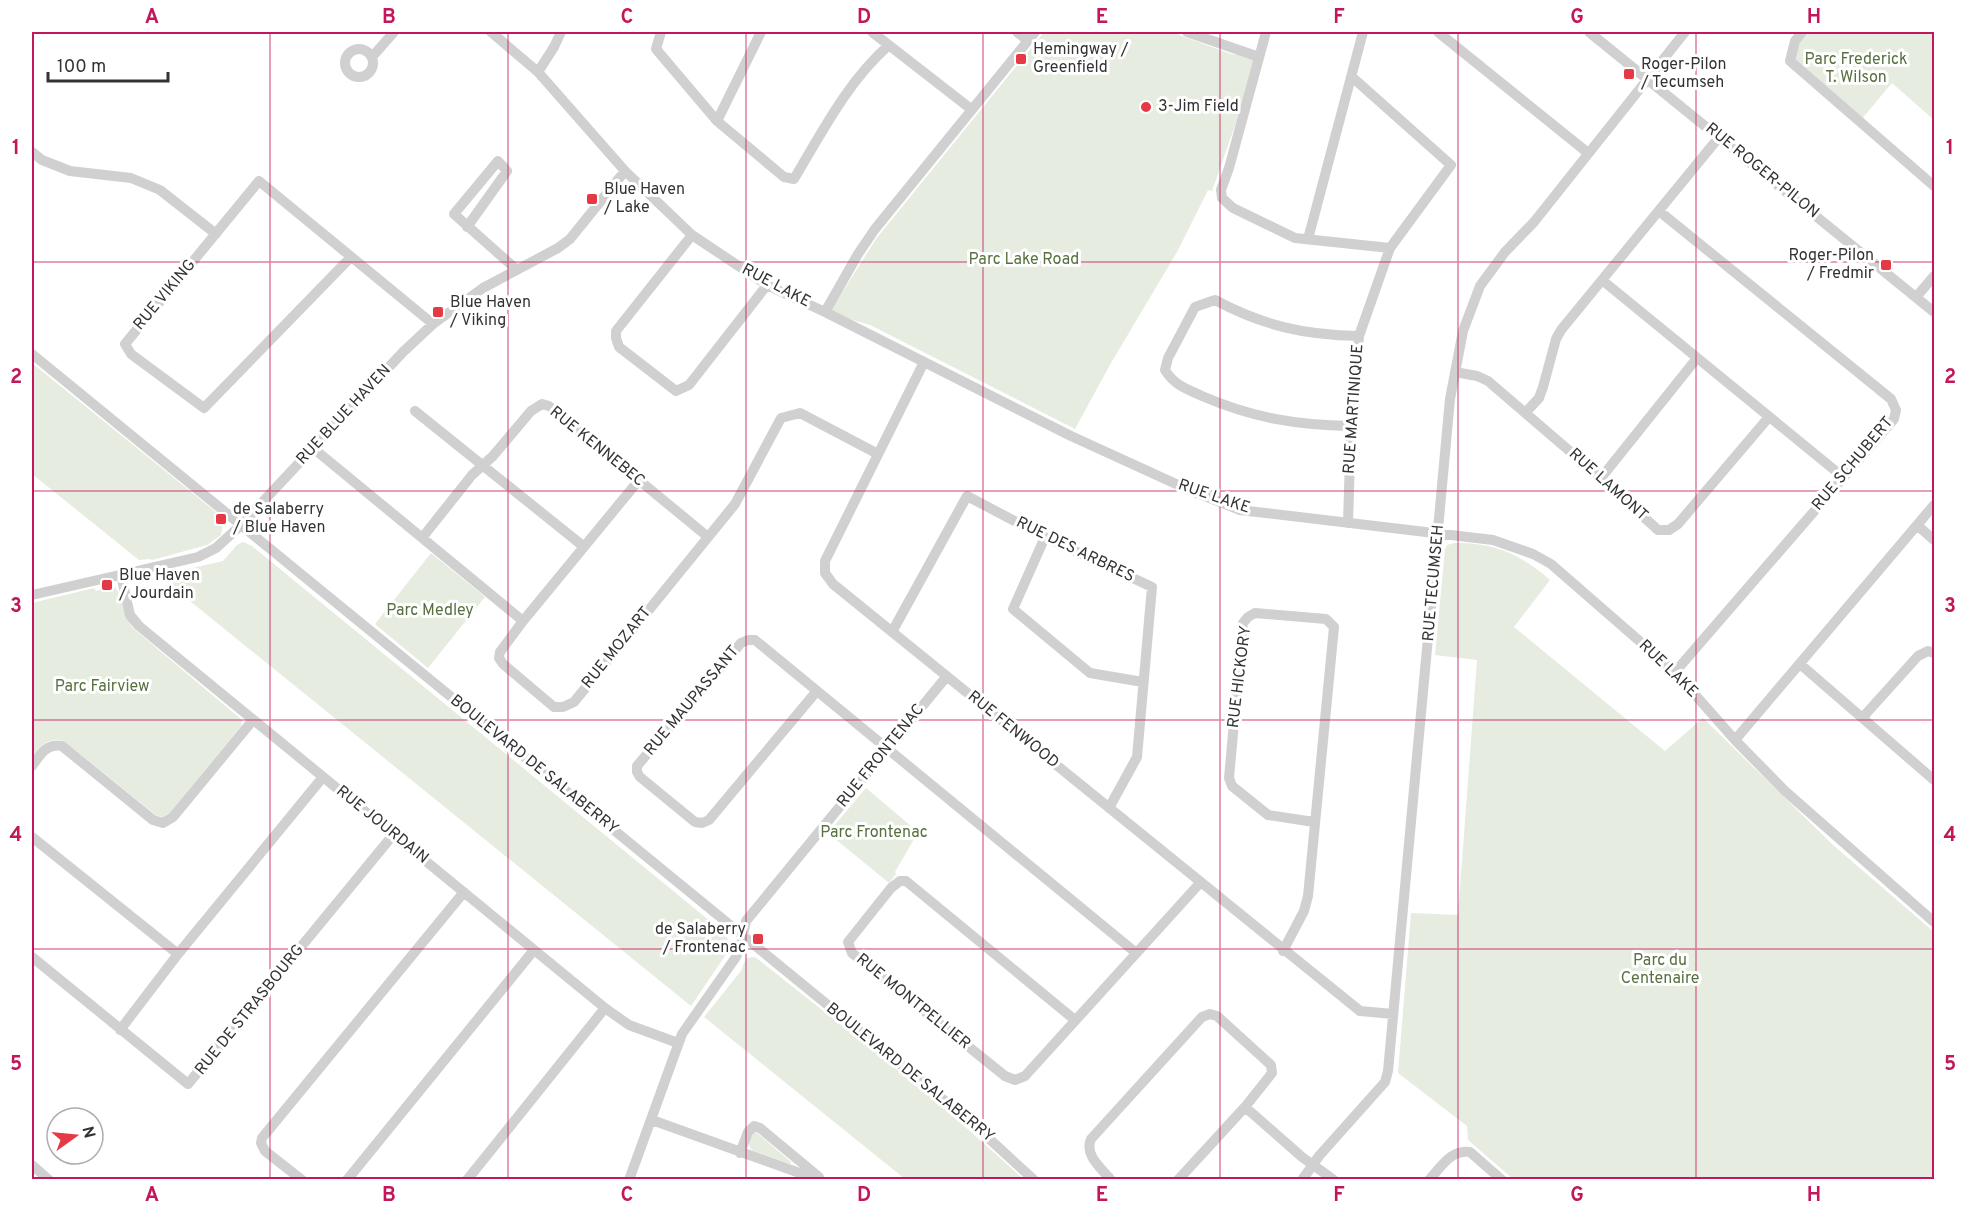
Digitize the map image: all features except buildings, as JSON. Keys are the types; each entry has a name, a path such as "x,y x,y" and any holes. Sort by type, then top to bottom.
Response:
{"street":[{"path":"372,57 394,32"},
{"name":"RUE LAKE","path":"491,32 538,72 625,171 692,235 767,285 1071,436 1187,489 1240,510 1493,540 1551,564 1675,672 1735,740 1785,791 1935,922"},
{"path":"538,72 561,32"},
{"path":"661,32 656,49 717,121 784,177 794,179 843,98 874,58 889,45"},
{"path":"717,121 761,32"},
{"path":"872,32 971,109"},
{"path":"825,312 868,239 1031,36 1017,32"},
{"path":"1187,32 1259,57"},
{"path":"1266,32 1221,195 1225,202 1233,208 1295,238 1390,249"},
{"path":"1308,239 1363,32"},
{"path":"1438,32 1588,153"},
{"name":"RUE ROGER-PILON","path":"1589,32 1935,312"},
{"name":"RUE TECUMSEH","path":"1302,1179 1385,1082 1389,1071 1450,399 1463,331 1480,286 1505,252 1534,222 1685,32"},
{"path":"1802,32 1795,41 1790,61 1935,186"},
{"name":"RUE MARTINIQUE","path":"1348,523 1351,426 1359,336 1390,249 1451,165 1352,77"},
{"path":"1526,412 1539,398 1556,339 1561,330 1720,136"},
{"path":"32,152 42,160 70,171 131,178 160,190 216,234"},
{"path":"466,227 507,171 498,161 454,214 466,227 518,270"},
{"name":"RUE BLUE HAVEN","path":"32,596 205,554 220,546 403,352 433,324 475,294 558,248 570,238 625,171"},
{"name":"RUE VIKING","path":"350,258 204,408 131,354 125,344 258,181 433,324"},
{"name":"RUE SCHUBERT","path":"1659,211 1891,399 1896,410 1894,419 1675,672"},
{"path":"692,235 616,331 619,347 676,391 689,385 767,285"},
{"path":"1917,296 1935,276"},
{"path":"1602,280 1843,477"},
{"path":"1351,426 1303,424 1258,417 1178,385 1170,380 1165,370 1168,358 1195,307 1215,300 1240,314 1276,327 1359,336"},
{"name":"BOULEVARD DE SALABERRY","path":"32,354 990,1138 1034,1179"},
{"path":"1601,478 1696,357"},
{"name":"RUE FENWOOD","path":"924,362 825,561 825,573 833,584 1283,951 1360,1011 1393,1014"},
{"name":"RUE LAMONT","path":"1455,372 1477,376 1488,381 1658,530 1669,530 1678,524 1769,417"},
{"name":"RUE KENNEBEC","path":"422,538 472,475 493,456 531,411 542,404 549,406 708,537"},
{"path":"415,411 583,546"},
{"name":"RUE MOZART","path":"639,480 583,546 500,652 499,658 503,664 554,707 563,707 574,702 735,504 781,418 800,413 878,454"},
{"path":"313,448 523,621"},
{"name":"RUE DES ARBRES","path":"892,632 967,496 1045,537 1152,587 1137,757 1109,808"},
{"path":"1735,740 1935,505"},
{"path":"1917,525 1935,540"},
{"path":"1045,537 1013,609 1090,673 1143,682"},
{"name":"RUE JOURDAIN","path":"121,575 133,620 604,1008 629,1025 678,1043"},
{"name":"RUE HICKORY","path":"1283,951 1304,911 1308,896 1334,627 1326,619 1256,613 1243,623 1229,778 1232,786 1268,815 1314,822"},
{"name":"RUE MAUPASSANT","path":"816,692 709,820 702,823 694,822 637,772 637,766 741,643 754,640 1135,952"},
{"path":"1863,717 1918,656 1928,651 1935,653"},
{"path":"1800,663 1935,780"},
{"name":"RUE FRONTENAC","path":"629,1179 678,1043 689,1021 736,957 746,921 946,676"},
{"path":"32,766 47,747 62,746 157,823 165,823 173,817 253,720"},
{"path":"120,1030 178,954 323,777"},
{"name":"RUE DE STRASBOURG","path":"32,957 188,1084 393,835"},
{"path":"32,837 178,954"},
{"name":"RUE MONTPELLIER","path":"1075,1020 906,881 900,881 891,888 848,942 852,953 1005,1076 1015,1080 1025,1076 1200,882"},
{"path":"302,1179 266,1151 261,1143 262,1138 464,892"},
{"path":"347,1179 534,950"},
{"path":"467,1179 604,1008"},
{"path":"1112,1179 1090,1154 1087,1146 1090,1139 1202,1017 1210,1014 1217,1016 1271,1065 1272,1073 1245,1107 1178,1179"},
{"path":"1245,1107 1313,1165 1334,1179"},
{"path":"652,1120 740,1153 820,1179"},
{"path":"740,1153 748,1132 754,1126 760,1128 820,1179"},
{"path":"1429,1179 1449,1157 1464,1151 1470,1152 1502,1179"},
{"path":"32,1165 49,1179"}],"green space":[{"name":"Parc Lake Road","path":"1044,32 1171,32 1231,54 1259,57 1212,191 1208,190 1177,252 1075,429 870,325 825,312 838,299 876,239"},
{"name":"Parc Frederick T. Wilson","path":"1802,32 1934,32 1934,120 1892,83 1860,121 1790,61"},
{"path":"32,363 222,517 221,535 207,545 152,560 139,560 32,474"},
{"path":"243,542 252,546 727,935 729,950 691,1006 159,576 223,561 237,545"},
{"name":"Parc du Centenaire","path":"1454,543 1494,547 1506,551 1539,571 1550,580 1514,627 1665,751 1703,718 1833,845 1934,932 1934,1179 1513,1179 1468,1140 1467,1126 1398,1073 1411,913 1458,915 1477,660 1435,655 1445,549 1447,545"},
{"name":"Parc Medley","path":"431,553 485,597 428,668 375,624"},
{"name":"Parc Fairview","path":"111,585 121,597 127,617 134,629 242,720 241,726 170,813 163,817 157,816 64,741 49,741 32,757 32,603 94,588 96,591 100,590 100,587"},
{"name":"Parc Frontenac","path":"866,788 918,832 889,883 828,833"},
{"path":"755,957 925,1093 1023,1179 905,1179 704,1017 741,971 746,958"},
{"path":"756,1132 791,1162 790,1164 753,1151 749,1143 752,1133"}],"place":[{"name":"Hemingway / Greenfield","path":"1021,59"},
{"name":"Roger-Pilon / Tecumseh","path":"1629,74"},
{"name":"3-Jim Field","path":"1146,107"},
{"name":"Blue Haven / Lake","path":"592,199"},
{"name":"Roger-Pilon / Fredmir","path":"1886,265"},
{"name":"Blue Haven / Viking","path":"438,312"},
{"name":"de Salaberry / Blue Haven","path":"221,519"},
{"name":"Blue Haven / Jourdain","path":"107,585"},
{"name":"de Salaberry / Frontenac","path":"758,939"}]}
